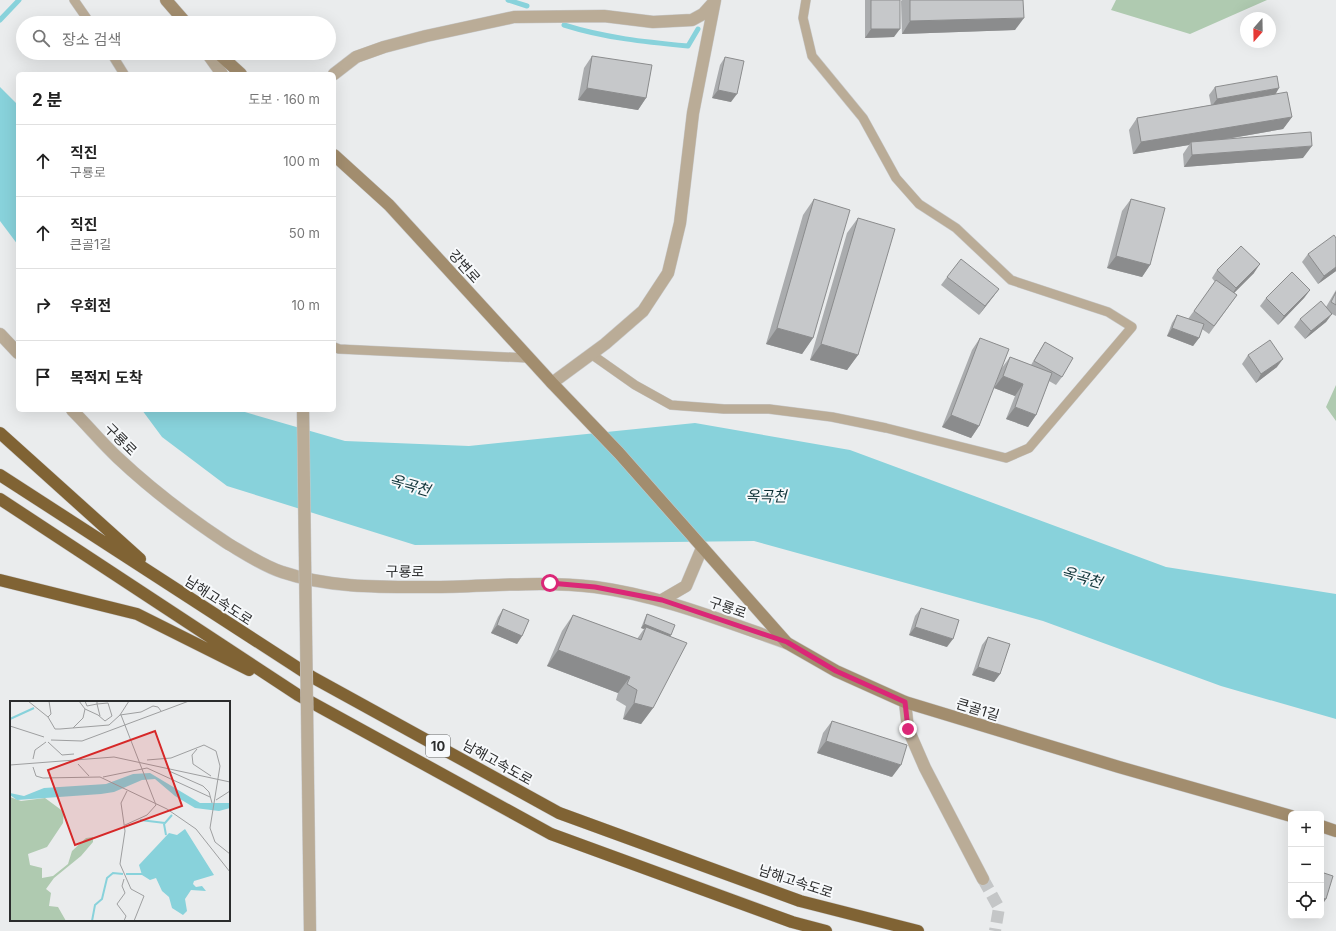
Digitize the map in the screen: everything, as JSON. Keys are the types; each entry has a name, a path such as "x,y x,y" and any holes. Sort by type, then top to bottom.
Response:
{"highway":[{"path":"0,433 168,584"},
{"name":"남해고속도로","path":"0,475 312,677 559,813 800,901 918,931"},
{"name":"10","path":"0,499 298,695 551,834 792,922 826,931"},
{"path":"0,580 137,614 298,695"}],"main road":[{"path":"166,0 180,16"},
{"path":"226,60 239,72"},
{"name":"강변로","path":"336,157 389,205 528,358 571,401 619,453 702,548"},
{"name":"큰골1길","path":"702,548 787,642 836,671 905,702 1118,767 1288,815"},
{"path":"1324,827 1336,831"}],"street":[{"path":"552,383 591,354 643,311 668,273 680,223 693,113 714,1"},
{"path":"336,72 356,57 384,47 426,36 514,17 604,16 652,22 692,20 703,14 714,1"},
{"path":"212,60 221,72"},
{"path":"0,334 16,351"},
{"name":"구룡로","path":"74,412 118,459 162,495 214,534 242,552 281,572 317,581 346,585 431,587 550,583 595,587 662,600 787,642"},
{"path":"303,412 310,931"},
{"path":"662,600 686,586 702,548"},
{"path":"905,702 908,729 925,768 983,879"}],"lane":[{"path":"74,0 85,16"},
{"path":"591,354 636,385 671,405 724,409 769,409 832,417 886,428 1006,458 1029,448 1132,327 1108,312 1011,280 956,228 919,204 896,178 863,118 812,56 803,18 806,0"},
{"path":"115,60 123,72"},
{"path":"336,348 528,358"}],"green space":[{"path":"1116,0 1267,0 1190,34 1111,10"},
{"path":"1336,385 1336,421 1326,407"}],"water":[{"path":"0,87 16,103 16,242 0,221"},
{"name":"옥곡천","path":"143,412 245,412 345,441 469,446 695,423 850,450 1166,567 1336,594 1336,719 1221,686 1043,621 754,541 415,545 227,486 162,437"}],"building":[{"path":"871,0 900,0 900,29 871,29"},
{"path":"910,0 1023,0 1024,18 910,21"},
{"path":"592,56 652,65 646,98 587,88"},
{"path":"725,57 744,61 737,94 718,90"},
{"path":"1277,76 1279,88 1217,99 1215,87"},
{"path":"1287,92 1292,117 1141,142 1137,118"},
{"path":"1311,132 1312,146 1192,155 1191,142"},
{"path":"814,199 850,210 813,338 777,328"},
{"path":"1131,199 1165,208 1150,265 1116,256"},
{"path":"858,218 895,229 858,355 821,344"},
{"path":"1334,235 1336,238 1336,267 1324,276 1308,254"},
{"path":"1241,246 1260,264 1236,288 1217,270"},
{"path":"961,259 999,289 985,306 947,277"},
{"path":"1292,272 1310,290 1284,316 1266,298"},
{"path":"1216,280 1237,295 1214,326 1194,311"},
{"path":"1336,292 1336,305 1331,302"},
{"path":"1321,301 1332,314 1311,331 1300,319"},
{"path":"1177,315 1204,324 1199,338 1172,328"},
{"path":"980,338 1009,349 979,426 951,415"},
{"path":"1270,340 1283,359 1261,374 1248,355"},
{"path":"1045,342 1073,358 1062,377 1034,361"},
{"path":"1010,357 1052,373 1036,415 1015,407 1023,384 1003,376"},
{"path":"921,608 959,620 953,639 915,627"},
{"path":"503,609 529,620 522,636 497,625"},
{"path":"647,614 675,625 671,635 644,624"},
{"path":"573,615 641,640 646,627 687,643 653,708 634,703 637,690 627,684 630,677 558,650"},
{"path":"988,637 1010,644 1000,674 978,667"},
{"path":"832,721 907,745 901,765 826,741"},
{"path":"1324,873 1333,876 1326,899 1324,899"}],"waterway":[{"path":"0,20 19,0"},
{"path":"508,0 527,6"},
{"path":"564,25 610,36 688,46 698,29"}],"tunnel":[{"path":"983,879 999,908 995,931"}],"route":[{"path":"550,583 595,587 642,595 662,600 787,642 836,671 905,702 908,729"}]}
